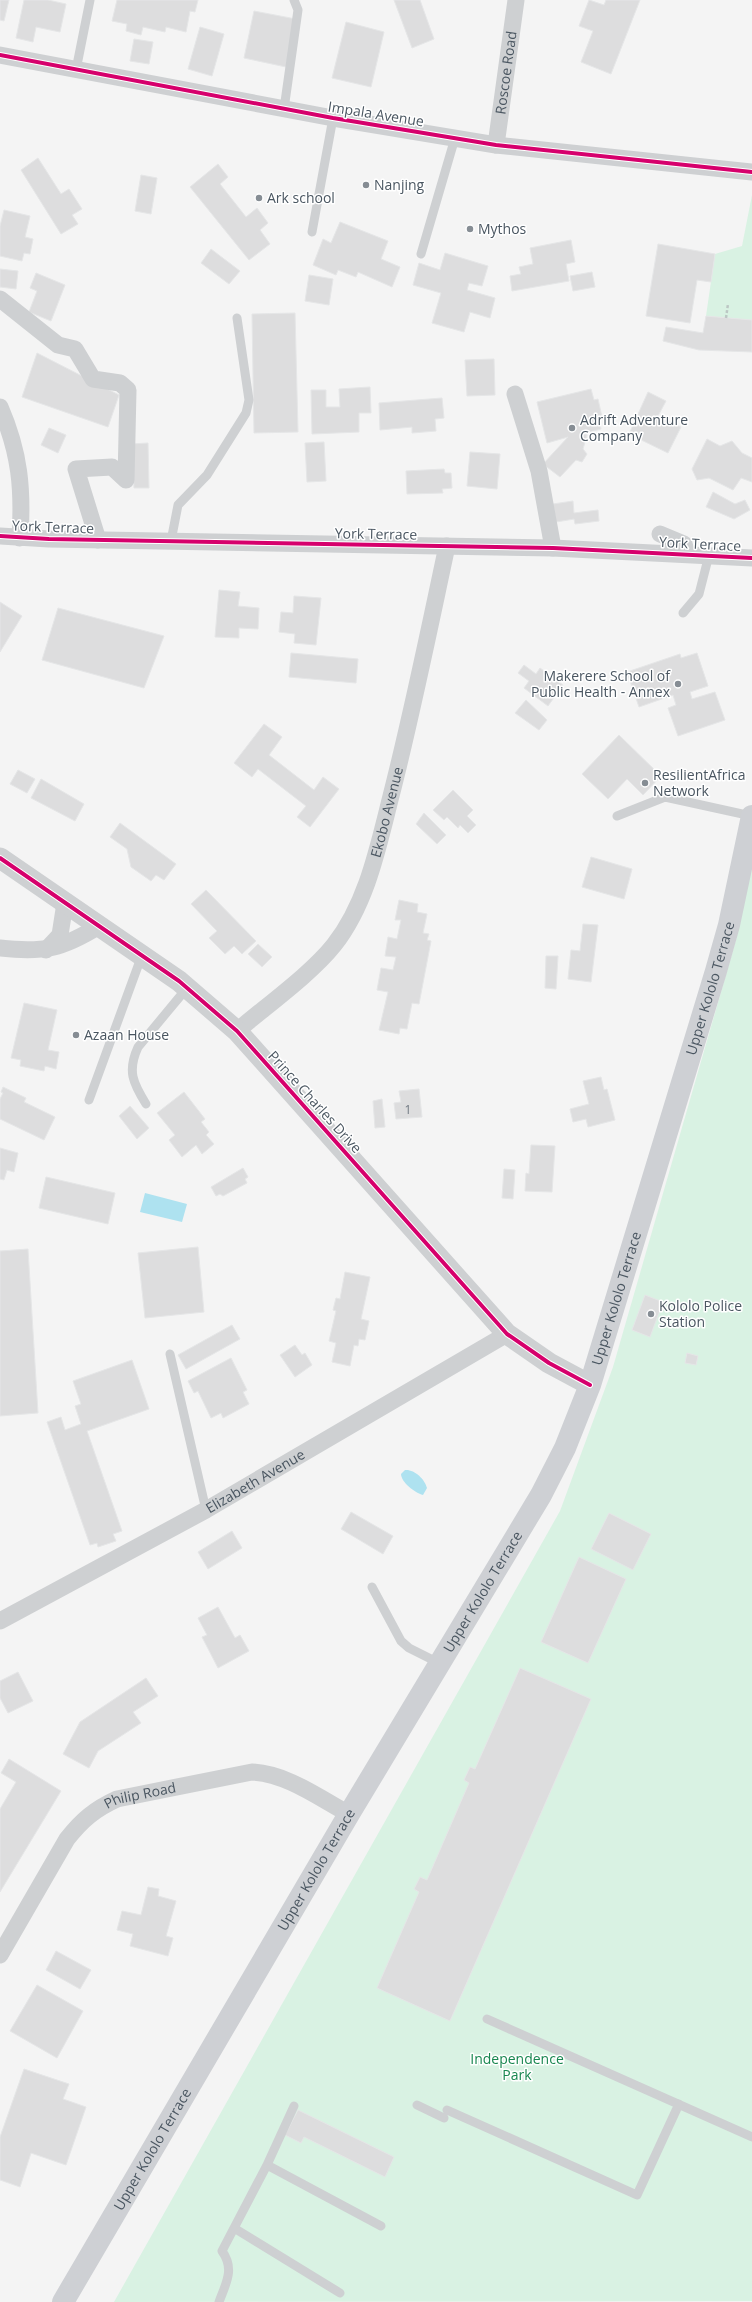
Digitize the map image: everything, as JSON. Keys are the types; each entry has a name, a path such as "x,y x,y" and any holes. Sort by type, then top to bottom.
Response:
{"main road":[{"name":"Upper Kololo Terrace","path":"63,2302 350,1814 541,1495 565,1448 590,1385 716,971 729,925 752,816"}],"street":[{"name":"Roscoe Road","path":"496,145 516,0"},
{"name":"Impala Avenue","path":"0,55 284,109 496,145 752,172"},
{"path":"0,299 58,344 75,349 94,378 120,382 128,390 126,480 112,467 76,469 98,540"},
{"path":"515,394 539,471 553,548"},
{"path":"0,407 19,468 22,496 20,538"},
{"path":"660,534 684,544 687,554"},
{"name":"York Terrace","path":"0,536 98,540 553,548 752,558"},
{"name":"Ekobo Avenue","path":"237,1031 307,971 334,945 351,918 364,888 378,845 400,760 447,546"},
{"name":"Prince Charles Drive","path":"0,858 188,988 237,1031 507,1334 549,1363 590,1385"},
{"path":"46,950 60,935 65,903"},
{"path":"0,948 46,950 70,942 99,926"},
{"name":"Elizabeth Avenue","path":"0,1621 206,1510 507,1334"},
{"name":"Philip Road","path":"0,1955 67,1839 80,1821 97,1808 117,1799 252,1772 266,1773 288,1781 350,1814"}],"lane":[{"path":"76,70 90,0"},
{"path":"284,109 298,10 294,0"},
{"path":"312,232 334,118"},
{"path":"421,254 456,138"},
{"path":"171,541 178,505 207,475 246,412 249,400 238,318"},
{"path":"684,613 699,594 709,555"},
{"path":"616,816 665,797 752,816"},
{"path":"89,1100 142,956"},
{"path":"146,1104 133,1084 133,1057 138,1047 188,988"},
{"path":"170,1354 206,1510"},
{"path":"372,1587 401,1641 409,1648 440,1663"},
{"path":"488,2019 752,2137"},
{"path":"417,2105 446,2114 636,2195 679,2104"},
{"path":"219,2302 230,2274 228,2260 222,2251 267,2165 294,2106"},
{"path":"267,2165 381,2226"},
{"path":"234,2228 340,2293"}],"path":[{"path":"726,318 728,304"}],"green space":[{"path":"752,195 752,320 706,316 715,254 742,246"},
{"name":"Independence Park","path":"752,863 752,2301 114,2302 560,1511 613,1367 736,940"}],"water":[{"path":"145,1193 187,1204 182,1222 140,1212"},
{"path":"405,1470 412,1471 419,1475 424,1481 427,1488 423,1495 413,1490 403,1480 401,1474"}],"building":[{"path":"0,0 9,0 4,21 0,20"},
{"path":"24,0 48,0 66,4 60,32 36,27 33,42 16,38"},
{"path":"117,0 198,0 195,12 190,11 186,32 166,27 165,32 143,27 141,35 126,31 127,24 112,21"},
{"path":"394,0 420,0 434,39 412,48"},
{"path":"589,0 604,5 606,0 640,0 611,74 581,62 593,31 579,26"},
{"path":"254,11 296,19 286,67 244,58"},
{"path":"346,22 384,32 371,87 332,78"},
{"path":"200,27 224,34 212,76 188,69"},
{"path":"134,39 153,42 149,64 130,61"},
{"path":"38,158 61,194 69,189 82,209 72,215 78,224 61,234 21,170"},
{"path":"218,164 228,177 220,184 246,217 257,208 268,223 260,230 270,244 249,260 190,187"},
{"path":"141,175 157,178 151,214 135,211"},
{"path":"4,210 30,216 25,237 33,239 30,254 24,253 22,261 0,256 0,226"},
{"path":"340,222 388,241 381,259 400,267 392,287 358,272 356,277 338,270 336,275 313,265 323,239 331,243"},
{"path":"571,240 575,262 566,264 569,281 512,291 510,276 521,274 519,267 533,264 530,248"},
{"path":"658,244 715,254 711,282 697,280 690,323 646,316"},
{"path":"211,249 240,271 229,284 201,263"},
{"path":"445,253 488,266 482,286 469,283 467,290 495,298 490,318 470,312 464,332 432,323 441,293 413,285 419,263 440,270"},
{"path":"0,269 18,271 16,289 0,287"},
{"path":"592,272 595,287 573,291 570,276"},
{"path":"36,273 65,285 51,321 29,312 37,291 30,288"},
{"path":"309,275 333,279 329,305 305,301"},
{"path":"295,313 298,432 254,433 252,314"},
{"path":"706,316 752,320 752,352 699,350 663,341 666,327 703,333"},
{"path":"37,353 119,395 108,427 22,397"},
{"path":"494,359 495,395 467,396 465,360"},
{"path":"370,387 371,413 359,413 359,432 312,434 311,390 326,390 326,407 340,407 339,389"},
{"path":"591,389 594,400 598,399 602,417 599,418 601,429 582,434 587,435 583,449 587,454 582,462 576,460 560,477 543,464 568,437 547,443 537,402"},
{"path":"648,392 666,401 658,416 681,427 668,453 629,434"},
{"path":"442,398 444,418 435,419 436,431 412,433 412,427 380,430 379,403"},
{"path":"49,428 66,435 58,453 41,445"},
{"path":"707,439 720,446 732,441 742,453 752,458 752,482 741,478 733,490 709,478 697,480 692,469"},
{"path":"324,442 326,481 307,482 305,443"},
{"path":"148,443 149,488 134,488 132,444"},
{"path":"470,452 500,454 497,489 467,486"},
{"path":"444,469 445,473 451,473 452,488 442,489 443,493 407,494 406,471"},
{"path":"713,492 735,504 745,500 750,510 734,519 706,507"},
{"path":"573,501 574,513 598,510 599,521 575,524 574,519 556,522 553,504"},
{"path":"219,590 240,592 238,606 259,608 258,629 239,628 239,638 215,637"},
{"path":"294,596 321,598 316,645 294,643 295,634 279,632 281,612 293,613"},
{"path":"0,602 22,616 0,652"},
{"path":"58,608 164,636 144,688 42,660"},
{"path":"291,653 358,659 356,683 289,677"},
{"path":"697,653 708,686 690,692 692,699 715,692 725,720 678,736 668,708 676,705 673,695 639,707 627,672 680,654 681,658"},
{"path":"524,665 536,674 540,668 563,685 548,706 524,688 529,681 518,673"},
{"path":"526,700 547,720 539,730 515,713"},
{"path":"264,724 282,737 269,755 314,790 323,777 339,789 310,827 297,817 306,806 258,769 252,777 234,763"},
{"path":"619,735 661,776 643,795 627,779 608,799 582,774"},
{"path":"18,770 35,779 27,793 10,784"},
{"path":"41,779 84,804 75,821 31,798"},
{"path":"453,790 473,810 467,816 476,825 468,833 460,825 458,828 447,817 444,820 433,810"},
{"path":"424,813 446,835 437,844 416,824"},
{"path":"120,823 176,864 164,880 156,875 151,881 131,867 127,849 110,837"},
{"path":"591,857 632,869 624,899 582,887"},
{"path":"206,890 256,941 242,954 234,946 225,954 209,938 217,931 191,904"},
{"path":"399,900 418,904 417,912 427,914 423,933 429,934 427,940 431,941 419,1004 412,1003 407,1029 400,1028 399,1034 379,1030 388,992 377,990 381,968 393,970 396,957 385,956 388,937 397,939 401,920 395,920"},
{"path":"583,924 598,925 591,982 568,979 571,950 580,951"},
{"path":"258,944 272,957 262,967 248,954"},
{"path":"546,956 558,956 556,989 545,988"},
{"path":"24,1003 57,1010 48,1050 59,1052 56,1069 45,1066 44,1071 20,1066 21,1060 11,1058"},
{"path":"601,1077 604,1090 607,1089 615,1120 588,1127 586,1119 573,1122 570,1109 589,1104 583,1081"},
{"path":"3,1087 26,1098 24,1102 55,1117 44,1140 0,1119 0,1099 3,1093 1,1092"},
{"path":"419,1089 422,1117 396,1119 394,1103 401,1102 399,1091"},
{"path":"184,1092 205,1119 201,1122 209,1132 206,1135 214,1144 202,1154 196,1145 182,1157 169,1140 175,1135 157,1113"},
{"path":"382,1099 385,1127 375,1128 373,1101"},
{"path":"130,1106 149,1128 137,1139 119,1116"},
{"path":"531,1145 555,1146 552,1192 525,1191 526,1173 529,1174"},
{"path":"0,1148 18,1153 14,1172 7,1170 4,1180 0,1179"},
{"path":"243,1168 248,1177 245,1179 247,1183 223,1196 220,1194 216,1196 211,1187"},
{"path":"504,1169 515,1170 513,1199 502,1198"},
{"path":"46,1177 115,1193 108,1224 39,1208"},
{"path":"198,1247 204,1312 145,1318 138,1253"},
{"path":"28,1249 38,1413 0,1416 0,1251"},
{"path":"345,1272 370,1277 361,1319 369,1321 365,1340 359,1339 358,1346 354,1345 350,1366 332,1362 336,1343 329,1341 336,1311 333,1310 336,1298 340,1299"},
{"path":"645,1295 663,1302 650,1337 632,1330"},
{"path":"232,1325 240,1339 186,1369 178,1355"},
{"path":"295,1345 302,1355 305,1353 312,1365 295,1377 280,1355"},
{"path":"687,1353 698,1356 696,1365 685,1363"},
{"path":"231,1358 247,1390 243,1392 249,1404 223,1418 221,1413 211,1418 198,1391 194,1393 188,1381"},
{"path":"132,1360 149,1409 87,1431 122,1531 113,1534 116,1541 98,1547 97,1543 90,1545 47,1422 61,1417 65,1430 81,1424 75,1406 81,1404 73,1381"},
{"path":"351,1512 393,1536 383,1554 341,1529"},
{"path":"609,1513 651,1534 633,1570 591,1549"},
{"path":"232,1531 242,1548 208,1569 198,1552"},
{"path":"579,1557 626,1579 588,1663 541,1642"},
{"path":"218,1607 235,1638 240,1635 249,1651 218,1668 202,1637 207,1635 198,1618"},
{"path":"520,1668 591,1699 450,2021 377,1988 419,1892 414,1889 420,1877 427,1880 469,1783 464,1780 470,1767 475,1769"},
{"path":"18,1672 33,1701 8,1713 0,1698 0,1681"},
{"path":"146,1678 158,1696 133,1712 141,1723 98,1751 89,1768 63,1754 80,1722"},
{"path":"9,1759 61,1791 0,1892 0,1809 16,1782 1,1773"},
{"path":"148,1887 159,1889 158,1896 176,1901 166,1936 173,1938 168,1956 130,1946 133,1934 117,1930 122,1911 141,1915"},
{"path":"56,1951 91,1970 80,1989 46,1970"},
{"path":"37,1985 83,2011 57,2058 10,2031"},
{"path":"24,2069 69,2084 63,2099 86,2107 66,2165 31,2153 20,2187 0,2180 0,2137"},
{"path":"298,2110 394,2157 385,2177 304,2137 301,2143 285,2135"}],"cycle path":[{"path":"0,55 333,118 496,145 752,172"},
{"path":"0,536 49,539 553,548 752,558"},
{"path":"0,858 179,981 237,1031 507,1334 549,1363 590,1385"}],"place":[{"name":"Nanjing","path":"366,185"},
{"name":"Ark school","path":"259,198"},
{"name":"Mythos","path":"470,229"},
{"name":"Adrift Adventure Company","path":"572,428"},
{"name":"Makerere School of Public Health - Annex","path":"678,684"},
{"name":"ResilientAfrica Network","path":"645,783"},
{"name":"Azaan House","path":"76,1035"},
{"name":"Kololo Police Station","path":"651,1314"}]}
